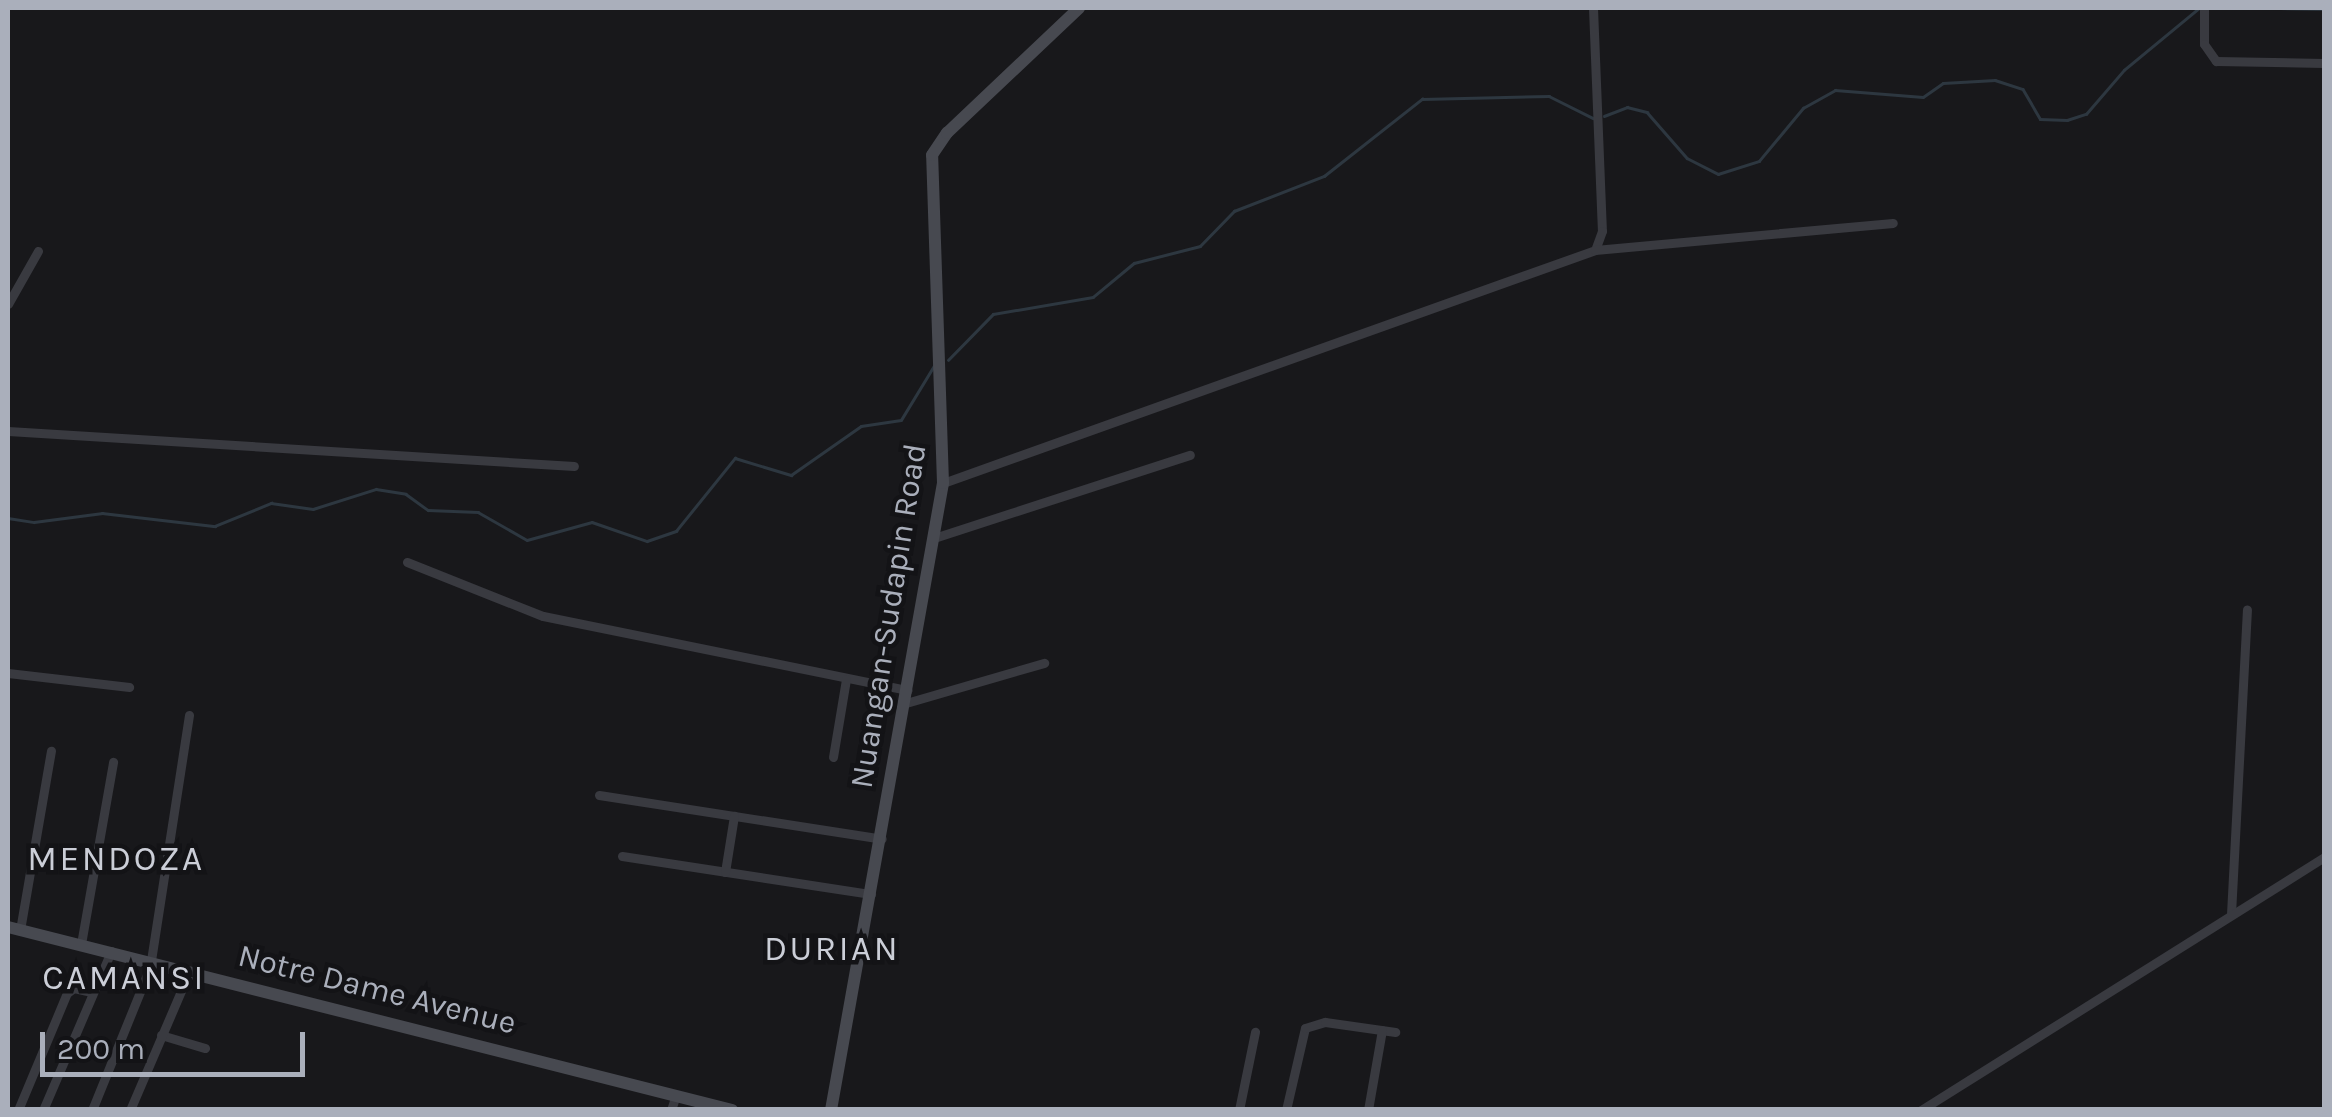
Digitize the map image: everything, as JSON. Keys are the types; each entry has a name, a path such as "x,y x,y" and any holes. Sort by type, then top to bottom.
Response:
{"street":[{"name":"Nuangan-Sudapin Road","path":"831,1110 943,483 932,155 947,133 1079,8"},
{"path":"1593,8 1602,232 1596,250"},
{"path":"2204,8 2204,44 2216,61 2324,63"},
{"path":"943,483 1596,250 1892,223"},
{"path":"8,304 38,251"},
{"path":"8,431 574,466"},
{"path":"934,538 1190,456"},
{"path":"407,562 543,616 846,679 907,697 1044,663"},
{"path":"2231,914 2248,609"},
{"path":"8,673 128,686"},
{"path":"833,757 846,679"},
{"path":"92,1110 151,961 189,715"},
{"path":"14,928 51,751"},
{"path":"81,944 113,762"},
{"path":"599,794 882,839"},
{"path":"725,872 734,816"},
{"path":"622,856 872,894"},
{"path":"1921,1110 2324,857"},
{"name":"Notre Dame Avenue","path":"14,928 732,1110"},
{"path":"43,1110 111,951"},
{"path":"130,1110 190,970"},
{"path":"18,1110 68,994 78,988 91,992"},
{"path":"1286,1110 1306,1028 1324,1022 1395,1032"},
{"path":"1368,1110 1382,1030"},
{"path":"1238,1110 1255,1032"},
{"path":"161,1035 205,1048"},
{"path":"672,1110 676,1095"}],"waterway":[{"path":"1604,116 1627,107 1647,112 1687,158 1718,174 1759,161 1803,108 1835,90 1923,97 1943,83 1995,80 2023,89 2040,119 2067,120 2086,114 2124,70 2199,8"},
{"path":"2280,8 2324,9"},
{"path":"948,360 993,314 1093,297 1134,263 1200,246 1234,211 1324,176 1422,99 1549,96 1593,118"},
{"path":"8,518 34,522 102,513 215,526 271,503 313,509 376,489 406,494 428,510 478,512 527,540 592,522 647,541 676,531 735,458 791,475 861,426 901,420 935,364"}],"district":[{"name":"MENDOZA","path":"116,859"},
{"name":"DURIAN","path":"832,949"},
{"name":"CAMANSI","path":"124,978"}]}
